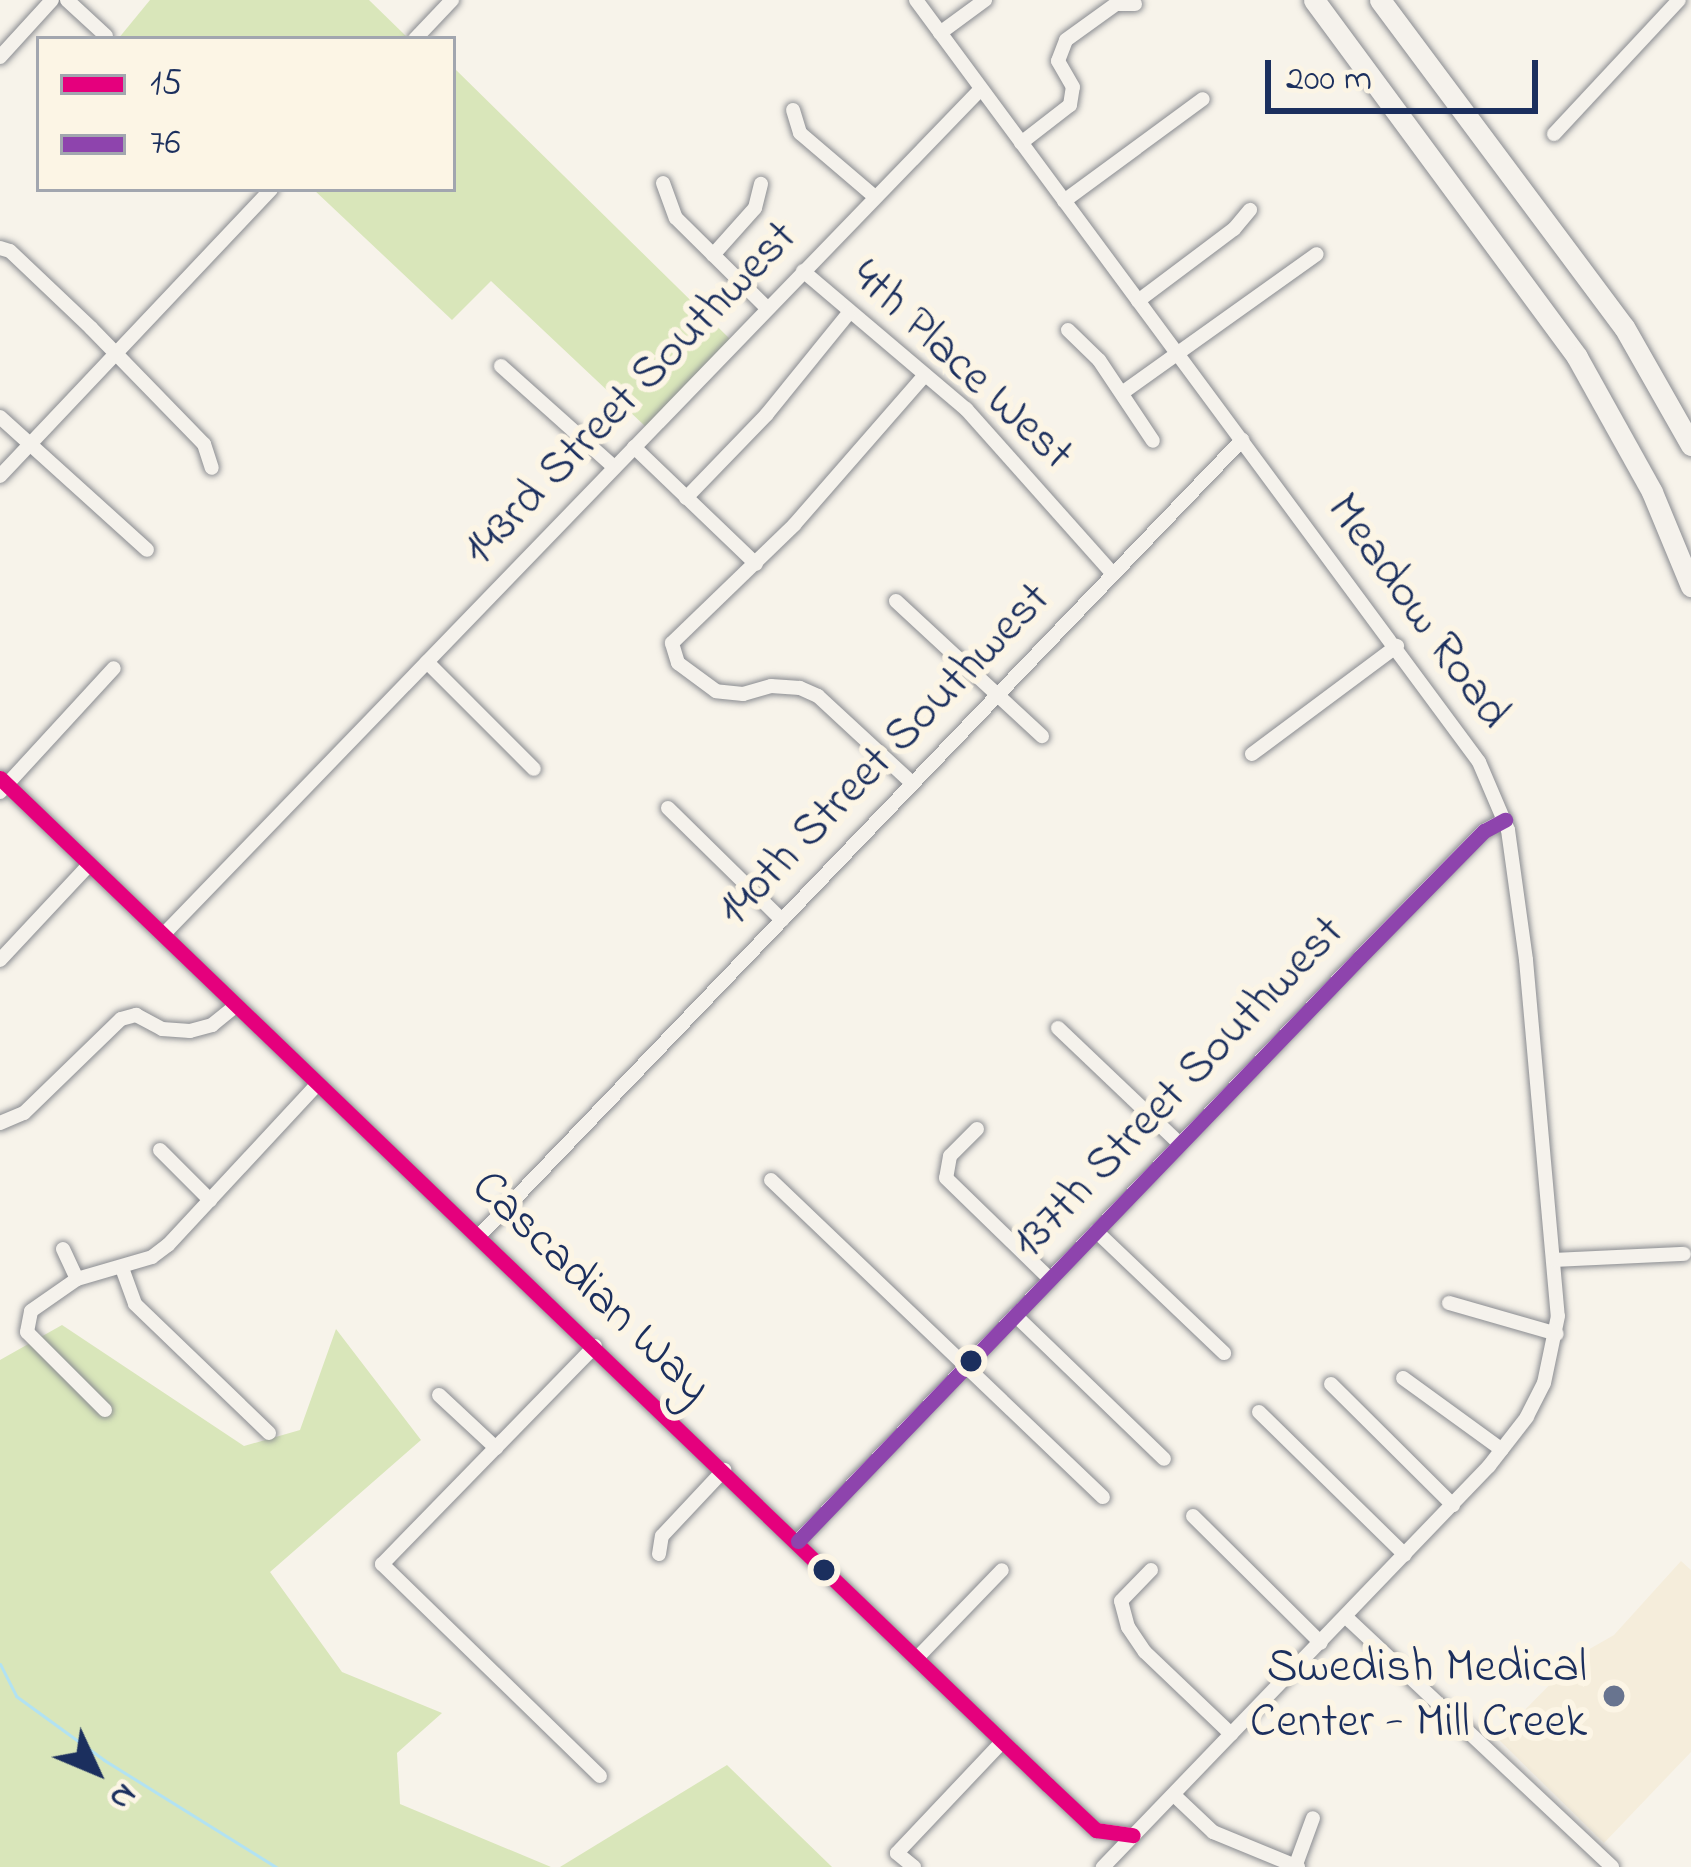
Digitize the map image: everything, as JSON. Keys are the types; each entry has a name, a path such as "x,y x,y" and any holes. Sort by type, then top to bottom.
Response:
{"highway":[{"path":"1314,0 1577,357 1652,492 1691,586"},
{"path":"1380,0 1624,327 1691,445"}],"street":[{"path":"0,57 52,0"},
{"path":"67,0 106,36"},
{"path":"418,36 447,6 429,0"},
{"name":"Meadow Road","path":"916,0 1479,762 1505,820 1521,915 1555,1259 1557,1334 1544,1383 1502,1450 1454,1504 1103,1867"},
{"path":"940,33 985,0"},
{"path":"1554,134 1679,0"},
{"path":"1021,143 1070,105 1073,87 1058,61 1066,40 1116,4 1135,4"},
{"name":"143rd Street Southwest","path":"164,934 981,88"},
{"path":"1064,201 1203,99"},
{"path":"793,110 800,133 875,197"},
{"path":"663,183 676,218 767,308"},
{"path":"713,255 755,208 761,184"},
{"path":"0,476 268,192"},
{"path":"1138,301 1234,229 1250,211"},
{"path":"0,248 10,251 91,328 113,357 204,444 212,468"},
{"path":"1122,393 1179,357 1317,254"},
{"name":"4th Place West","path":"803,271 999,444 1112,573"},
{"path":"686,498 766,414 848,314"},
{"path":"1068,330 1100,360 1153,441"},
{"path":"501,366 614,467"},
{"path":"912,783 818,696 800,688 771,686 743,694 716,691 696,682 678,663 672,643 756,564 925,375"},
{"path":"0,417 147,550"},
{"name":"140th Street Southwest","path":"478,1236 1242,440"},
{"path":"634,447 756,564"},
{"path":"896,602 1042,736"},
{"path":"1252,754 1396,646"},
{"path":"427,662 534,769"},
{"path":"2,785 114,668"},
{"name":"Cascadian Way","path":"2,785 164,934 316,1086 595,1346 1096,1830 1133,1835"},
{"path":"668,808 782,920"},
{"name":"137th Street Southwest","path":"798,1541 1484,831 1505,820"},
{"path":"0,960 89,865"},
{"path":"0,1123 24,1113 122,1019 136,1015 162,1028 190,1031 212,1025 234,1006"},
{"path":"1058,1028 1180,1144"},
{"path":"104,1410 27,1332 41,1299 77,1279 122,1268 168,1245 316,1086"},
{"path":"976,1129 950,1156 946,1178 1050,1279"},
{"path":"160,1150 210,1199"},
{"path":"771,1180 1103,1498"},
{"path":"1096,1231 1224,1353"},
{"path":"63,1249 77,1279"},
{"path":"1555,1259 1684,1255"},
{"path":"122,1268 135,1304 268,1432"},
{"path":"1449,1303 1557,1334"},
{"path":"1015,1315 1164,1459"},
{"path":"595,1346 382,1564 600,1777"},
{"path":"1403,1378 1502,1450"},
{"path":"1331,1384 1454,1504"},
{"path":"439,1395 496,1448"},
{"path":"1258,1412 1405,1555"},
{"path":"659,1554 662,1536 724,1470"},
{"path":"1193,1516 1321,1642"},
{"path":"916,1658 1002,1570"},
{"path":"1151,1570 1121,1601 1128,1627 1144,1652 1232,1734"},
{"path":"1346,1617 1612,1867"},
{"path":"914,1867 897,1853 1002,1742"},
{"path":"1174,1795 1213,1832 1296,1867 1313,1818"}],"shaded area":[{"name":"Swedish Medical Center - Mill Creek","path":"1681,1561 1691,1570 1691,1752 1604,1843 1497,1738 1579,1655 1614,1635"}],"green space":[{"path":"150,0 369,0 406,36 120,36"},
{"path":"456,70 730,339 646,427 491,281 452,320 316,192 456,192"},
{"path":"62,1325 244,1446 300,1430 336,1329 421,1440 270,1572 342,1672 442,1713 397,1753 400,1804 551,1867 0,1867 0,1360"},
{"path":"727,1765 832,1867 560,1867"}],"waterway":[{"path":"0,1664 16,1696 104,1760 276,1867"}],"transit line":[{"name":"15","path":"0,778 1096,1830 1133,1835"},
{"name":"76","path":"798,1541 1360,957 1484,831 1505,820"}],"place":[{"name":"Swedish Medical Center - Mill Creek","path":"1614,1696"}]}
